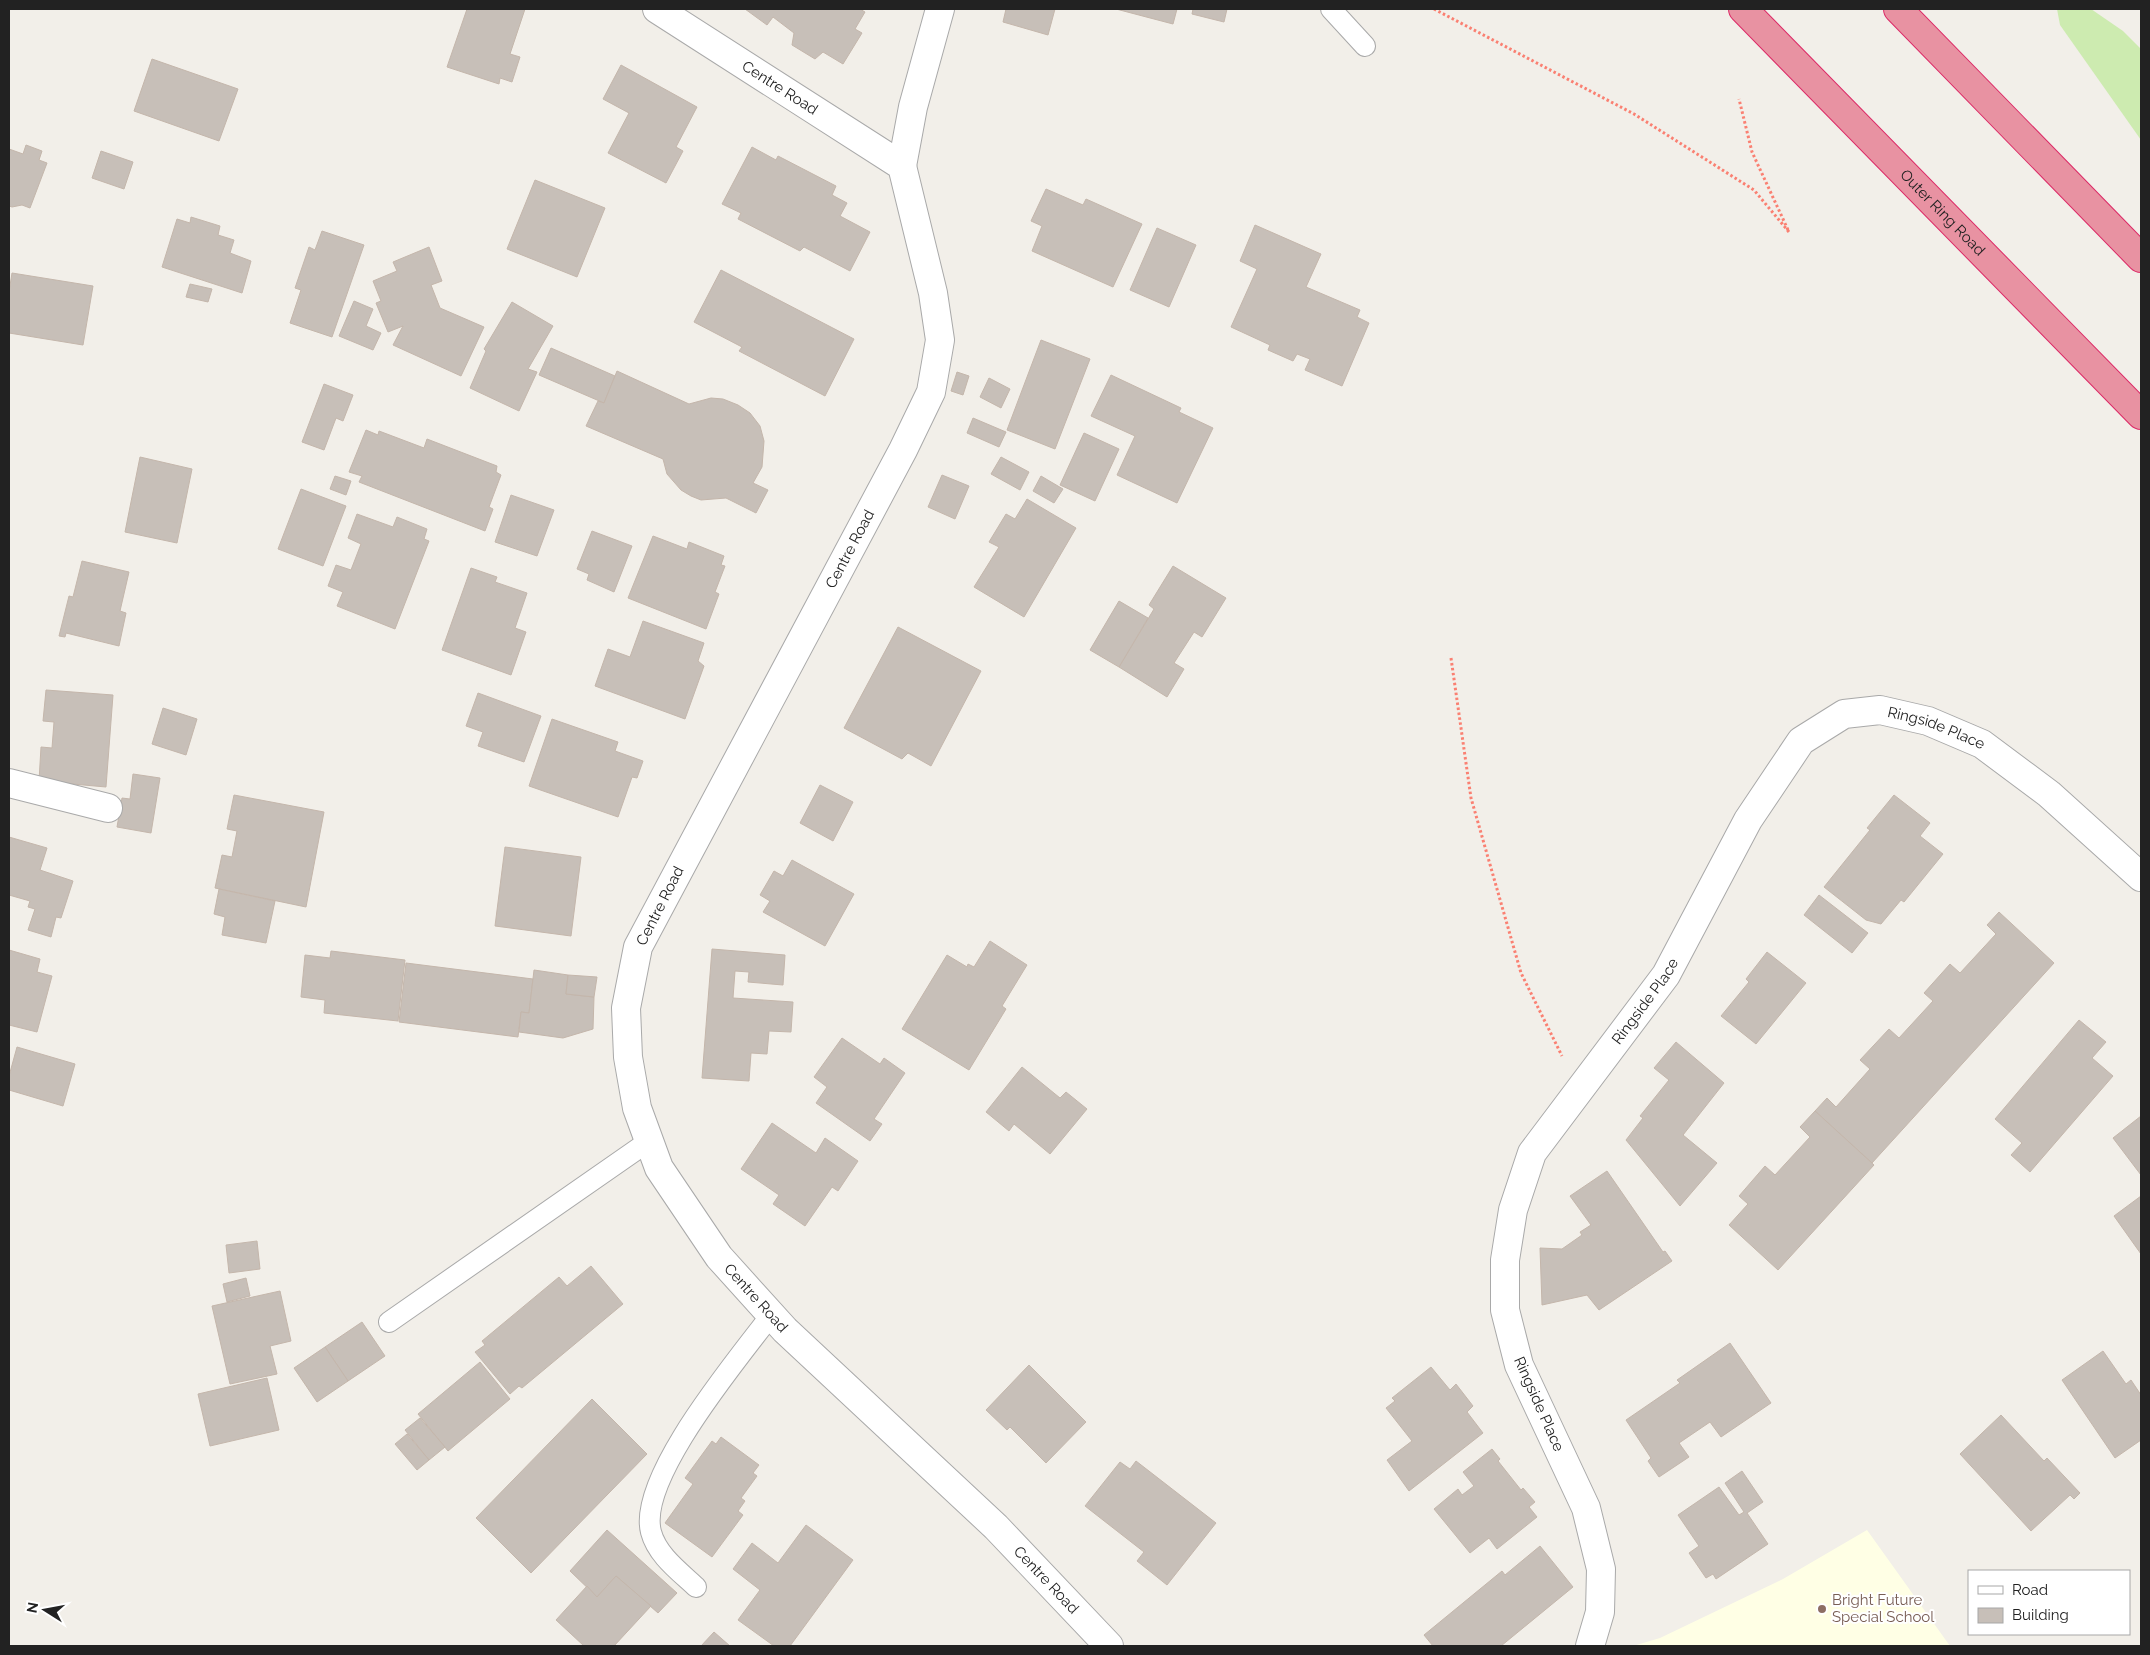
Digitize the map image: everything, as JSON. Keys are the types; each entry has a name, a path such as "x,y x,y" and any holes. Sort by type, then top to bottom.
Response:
{"highway":[{"name":"Outer Ring Road","path":"1743,9 2141,415"},
{"path":"1898,9 2141,258"}],"street":[{"name":"Centre Road","path":"657,9 902,166"},
{"name":"Centre Road","path":"940,9 912,107 902,166 933,293 940,340 931,392 903,450 638,947 626,1008 628,1057 637,1108 659,1168 719,1257 771,1315 996,1527 1109,1646"},
{"name":"Ringside Place","path":"1590,1646 1600,1612 1601,1569 1586,1508 1519,1365 1505,1310 1505,1260 1512,1218 1532,1153 1666,975 1748,820 1801,741 1844,714 1880,710 1928,721 1982,744 2049,794 2141,877"},
{"path":"9,783 108,808"}],"lane":[{"path":"1331,9 1365,46"},
{"path":"389,1322 649,1141"},
{"path":"696,1587 659,1551 650,1530 655,1495 666,1464 698,1412 771,1315"}],"path":[{"path":"1434,9 1634,114 1754,190 1789,232 1752,152 1740,99"},
{"path":"1451,658 1471,798 1521,973 1579,1090"}],"shaded area":[{"name":"Bright Future Special School","path":"1867,1530 1950,1646 1633,1646 1660,1638 1783,1579"}],"green space":[{"path":"2057,9 2091,9 2123,31 2141,49 2141,140 2060,25"}],"building":[{"path":"467,9 525,9 510,54 520,57 512,82 500,78 499,84 447,67"},
{"path":"745,9 860,9 865,12 855,29 862,33 843,64 823,52 815,59 792,45 794,33 773,17 767,25"},
{"path":"1006,9 1055,9 1048,35 1003,22"},
{"path":"1116,9 1177,9 1173,24"},
{"path":"1193,9 1227,9 1224,22 1192,14"},
{"path":"152,59 238,89 219,141 134,111"},
{"path":"621,65 697,107 676,147 683,151 666,183 608,153 629,113 603,99"},
{"path":"26,145 42,151 39,160 47,163 30,208 22,205 12,207 9,206 9,149 23,154"},
{"path":"752,147 776,160 778,156 836,186 832,195 847,203 840,216 870,232 850,271 804,247 800,251 738,219 741,213 722,204"},
{"path":"101,151 133,162 124,189 92,178"},
{"path":"535,180 605,208 577,277 507,249"},
{"path":"1046,189 1083,205 1086,199 1142,224 1113,287 1032,251 1042,226 1031,221"},
{"path":"191,217 220,226 218,235 234,240 230,253 251,261 242,293 162,267 177,219 190,223"},
{"path":"1255,225 1321,254 1306,287 1360,310 1357,317 1369,323 1342,386 1305,370 1310,359 1297,354 1293,361 1268,350 1270,345 1231,327 1257,269 1240,261"},
{"path":"1157,228 1196,245 1169,307 1130,290"},
{"path":"322,231 364,245 332,337 290,323 301,290 295,288 309,247 315,250"},
{"path":"429,247 442,281 431,285 440,308 484,327 461,376 393,345 403,326 388,332 376,303 381,301 373,281 397,271 393,262"},
{"path":"721,270 854,339 825,396 739,351 742,347 694,322"},
{"path":"12,273 93,286 83,345 9,333 9,292"},
{"path":"190,284 212,289 208,302 186,297"},
{"path":"354,301 373,309 366,326 381,333 373,350 339,336"},
{"path":"512,302 553,326 528,369 537,372 519,411 470,388 486,351 484,349"},
{"path":"1041,340 1090,359 1055,449 1007,430"},
{"path":"551,348 615,376 604,403 539,375"},
{"path":"617,371 689,404 711,398 723,399 738,405 750,413 760,426 764,441 762,467 753,483 768,490 756,513 726,498 701,500 691,496 681,490 667,474 663,459 586,426 598,401 604,403"},
{"path":"957,372 969,376 963,395 951,391"},
{"path":"1111,375 1181,408 1179,412 1213,428 1177,503 1117,475 1135,436 1091,416"},
{"path":"989,378 1010,389 1001,408 980,397"},
{"path":"324,384 353,395 343,421 336,418 324,450 302,442"},
{"path":"973,418 1006,432 999,447 967,433"},
{"path":"366,430 378,435 379,431 424,448 427,439 497,466 496,472 501,475 489,507 493,509 485,531 359,482 362,476 349,472"},
{"path":"1084,433 1119,449 1095,501 1060,485"},
{"path":"140,457 192,469 177,543 125,532"},
{"path":"1001,457 1029,472 1020,490 991,474"},
{"path":"942,475 969,486 955,519 928,507"},
{"path":"335,476 351,481 346,495 330,489"},
{"path":"1041,476 1063,489 1054,503 1033,491"},
{"path":"301,489 346,506 323,566 278,549"},
{"path":"511,495 554,510 537,556 495,542"},
{"path":"1027,499 1076,528 1024,617 974,587 999,547 989,542 1006,514 1015,519"},
{"path":"357,514 393,527 397,517 427,529 424,539 429,541 395,629 337,606 343,592 328,586 336,565 351,570 361,544 348,538"},
{"path":"592,531 632,546 614,592 587,580 589,574 577,569"},
{"path":"653,536 687,549 689,542 724,556 721,565 725,566 715,592 719,594 706,629 628,598"},
{"path":"82,561 129,572 120,611 126,613 119,646 66,633 65,637 59,636 69,596 73,597"},
{"path":"1173,566 1226,598 1202,637 1194,632 1174,663 1184,669 1167,697 1119,667 1154,609 1149,605"},
{"path":"471,568 497,577 495,582 527,593 515,628 526,632 511,675 442,650"},
{"path":"1119,601 1148,618 1119,667 1090,650"},
{"path":"643,621 704,643 698,661 704,666 685,719 595,686 608,649 630,657"},
{"path":"898,627 981,671 931,766 908,753 902,759 844,728"},
{"path":"46,690 113,695 106,787 39,781 41,747 52,748 54,722 43,721"},
{"path":"478,693 541,716 524,762 478,746 483,732 466,726"},
{"path":"163,708 197,719 186,755 152,744"},
{"path":"552,719 618,742 615,751 643,761 637,778 632,777 618,817 529,786"},
{"path":"133,774 160,778 151,833 117,827 122,798 130,799"},
{"path":"820,785 853,802 833,841 800,823"},
{"path":"234,795 324,812 306,907 215,888 222,855 232,857 237,831 227,829"},
{"path":"1894,795 1930,823 1920,836 1943,854 1904,902 1901,900 1881,924 1866,920 1824,887 1870,830 1867,828"},
{"path":"9,837 47,848 40,870 73,881 61,918 56,917 51,937 28,930 35,909 28,907 30,901 9,895"},
{"path":"505,847 581,857 571,936 495,926"},
{"path":"792,860 854,894 825,946 763,912 770,901 760,895 774,871 783,876"},
{"path":"219,889 275,901 266,943 222,935 225,917 214,914"},
{"path":"1819,895 1868,933 1852,953 1804,915"},
{"path":"1999,912 2054,963 1872,1163 1815,1111 1827,1098 1836,1107 1870,1069 1860,1060 1889,1029 1899,1038 1933,1001 1924,993 1950,964 1960,973 1996,934 1987,925"},
{"path":"990,941 1027,965 1002,1006 1006,1009 969,1070 902,1029 947,955 967,967 968,964 974,967"},
{"path":"712,949 785,955 783,985 748,982 749,972 735,971 733,998 793,1002 791,1032 769,1031 767,1054 751,1053 749,1081 702,1078"},
{"path":"9,950 40,959 37,972 52,976 37,1032 9,1025"},
{"path":"331,951 405,960 398,1021 324,1013 325,1000 301,997 305,955 330,958"},
{"path":"1767,952 1806,983 1756,1044 1721,1016 1749,982 1746,979"},
{"path":"406,963 533,979 529,1013 521,1012 518,1037 399,1022"},
{"path":"534,970 568,975 566,994 594,997 593,1029 563,1038 519,1032 521,1012 529,1013"},
{"path":"568,975 597,977 594,997 566,994"},
{"path":"2079,1020 2106,1042 2092,1058 2113,1076 2030,1172 2011,1155 2022,1143 1995,1119"},
{"path":"842,1038 880,1064 884,1058 905,1073 874,1119 882,1124 870,1141 816,1103 827,1087 814,1077"},
{"path":"1676,1042 1724,1083 1683,1135 1717,1163 1680,1206 1626,1140 1643,1118 1640,1116 1669,1080 1654,1068"},
{"path":"17,1047 75,1064 63,1106 9,1090 9,1076"},
{"path":"1022,1067 1060,1098 1066,1092 1087,1109 1050,1154 1014,1124 1009,1131 986,1112"},
{"path":"1815,1111 1874,1165 1778,1270 1729,1225 1748,1204 1739,1196 1765,1166 1775,1175 1810,1137 1800,1127"},
{"path":"2141,1116 2141,1175 2113,1138"},
{"path":"772,1123 816,1153 825,1138 858,1161 838,1191 832,1187 805,1226 773,1204 779,1195 741,1169"},
{"path":"1607,1171 1663,1252 1665,1251 1672,1261 1599,1310 1587,1295 1542,1305 1540,1248 1562,1249 1582,1235 1580,1232 1591,1225 1570,1196"},
{"path":"2141,1196 2141,1254 2114,1216"},
{"path":"257,1241 260,1269 229,1273 226,1245"},
{"path":"591,1266 623,1304 522,1388 519,1386 510,1394 475,1352 485,1345 482,1341 559,1277 567,1286"},
{"path":"246,1278 250,1296 227,1302 223,1284"},
{"path":"280,1291 291,1341 270,1346 277,1374 230,1384 212,1306"},
{"path":"362,1322 385,1356 348,1381 325,1347"},
{"path":"1730,1343 1771,1403 1721,1437 1710,1422 1679,1443 1689,1457 1659,1477 1648,1461 1651,1458 1626,1420 1680,1383 1677,1380"},
{"path":"325,1347 348,1381 317,1402 294,1368"},
{"path":"2103,1351 2126,1384 2131,1380 2141,1395 2141,1440 2115,1458 2062,1380"},
{"path":"480,1362 510,1399 448,1451 418,1414"},
{"path":"1029,1365 1086,1422 1046,1463 1010,1427 1007,1430 986,1410"},
{"path":"1431,1367 1450,1390 1456,1384 1473,1406 1467,1412 1483,1433 1409,1491 1387,1460 1412,1441 1386,1408 1395,1401 1392,1398"},
{"path":"267,1378 279,1430 210,1446 198,1394"},
{"path":"592,1399 647,1454 531,1573 476,1518"},
{"path":"2001,1415 2044,1461 2047,1458 2080,1493 2074,1499 2070,1495 2031,1531 1960,1454"},
{"path":"420,1418 445,1447 429,1460 405,1430"},
{"path":"407,1434 429,1460 417,1470 395,1444"},
{"path":"721,1437 759,1465 753,1473 757,1476 741,1498 745,1501 738,1511 743,1515 712,1557 665,1523 693,1484 685,1478 712,1441 716,1444"},
{"path":"1492,1449 1500,1459 1498,1461 1521,1490 1523,1488 1535,1502 1529,1507 1537,1517 1497,1549 1489,1538 1470,1553 1434,1509 1458,1489 1462,1495 1474,1486 1463,1472"},
{"path":"1136,1461 1216,1523 1167,1585 1137,1561 1144,1552 1085,1506 1120,1462 1130,1469"},
{"path":"1742,1471 1763,1502 1747,1513 1768,1544 1716,1579 1713,1574 1706,1578 1689,1553 1699,1546 1678,1515 1719,1487 1739,1515 1744,1512 1725,1483"},
{"path":"806,1525 853,1560 790,1646 774,1646 738,1620 760,1590 733,1569 752,1543 778,1563"},
{"path":"607,1530 677,1593 658,1613 616,1576 597,1597 570,1571"},
{"path":"1540,1546 1573,1587 1501,1646 1433,1646 1424,1635 1502,1571 1505,1575"},
{"path":"616,1576 651,1606 614,1646 584,1646 556,1620 587,1586 597,1597"},
{"path":"714,1632 730,1646 701,1646"}],"place":[{"name":"Bright Future Special School","path":"1822,1609"}]}
